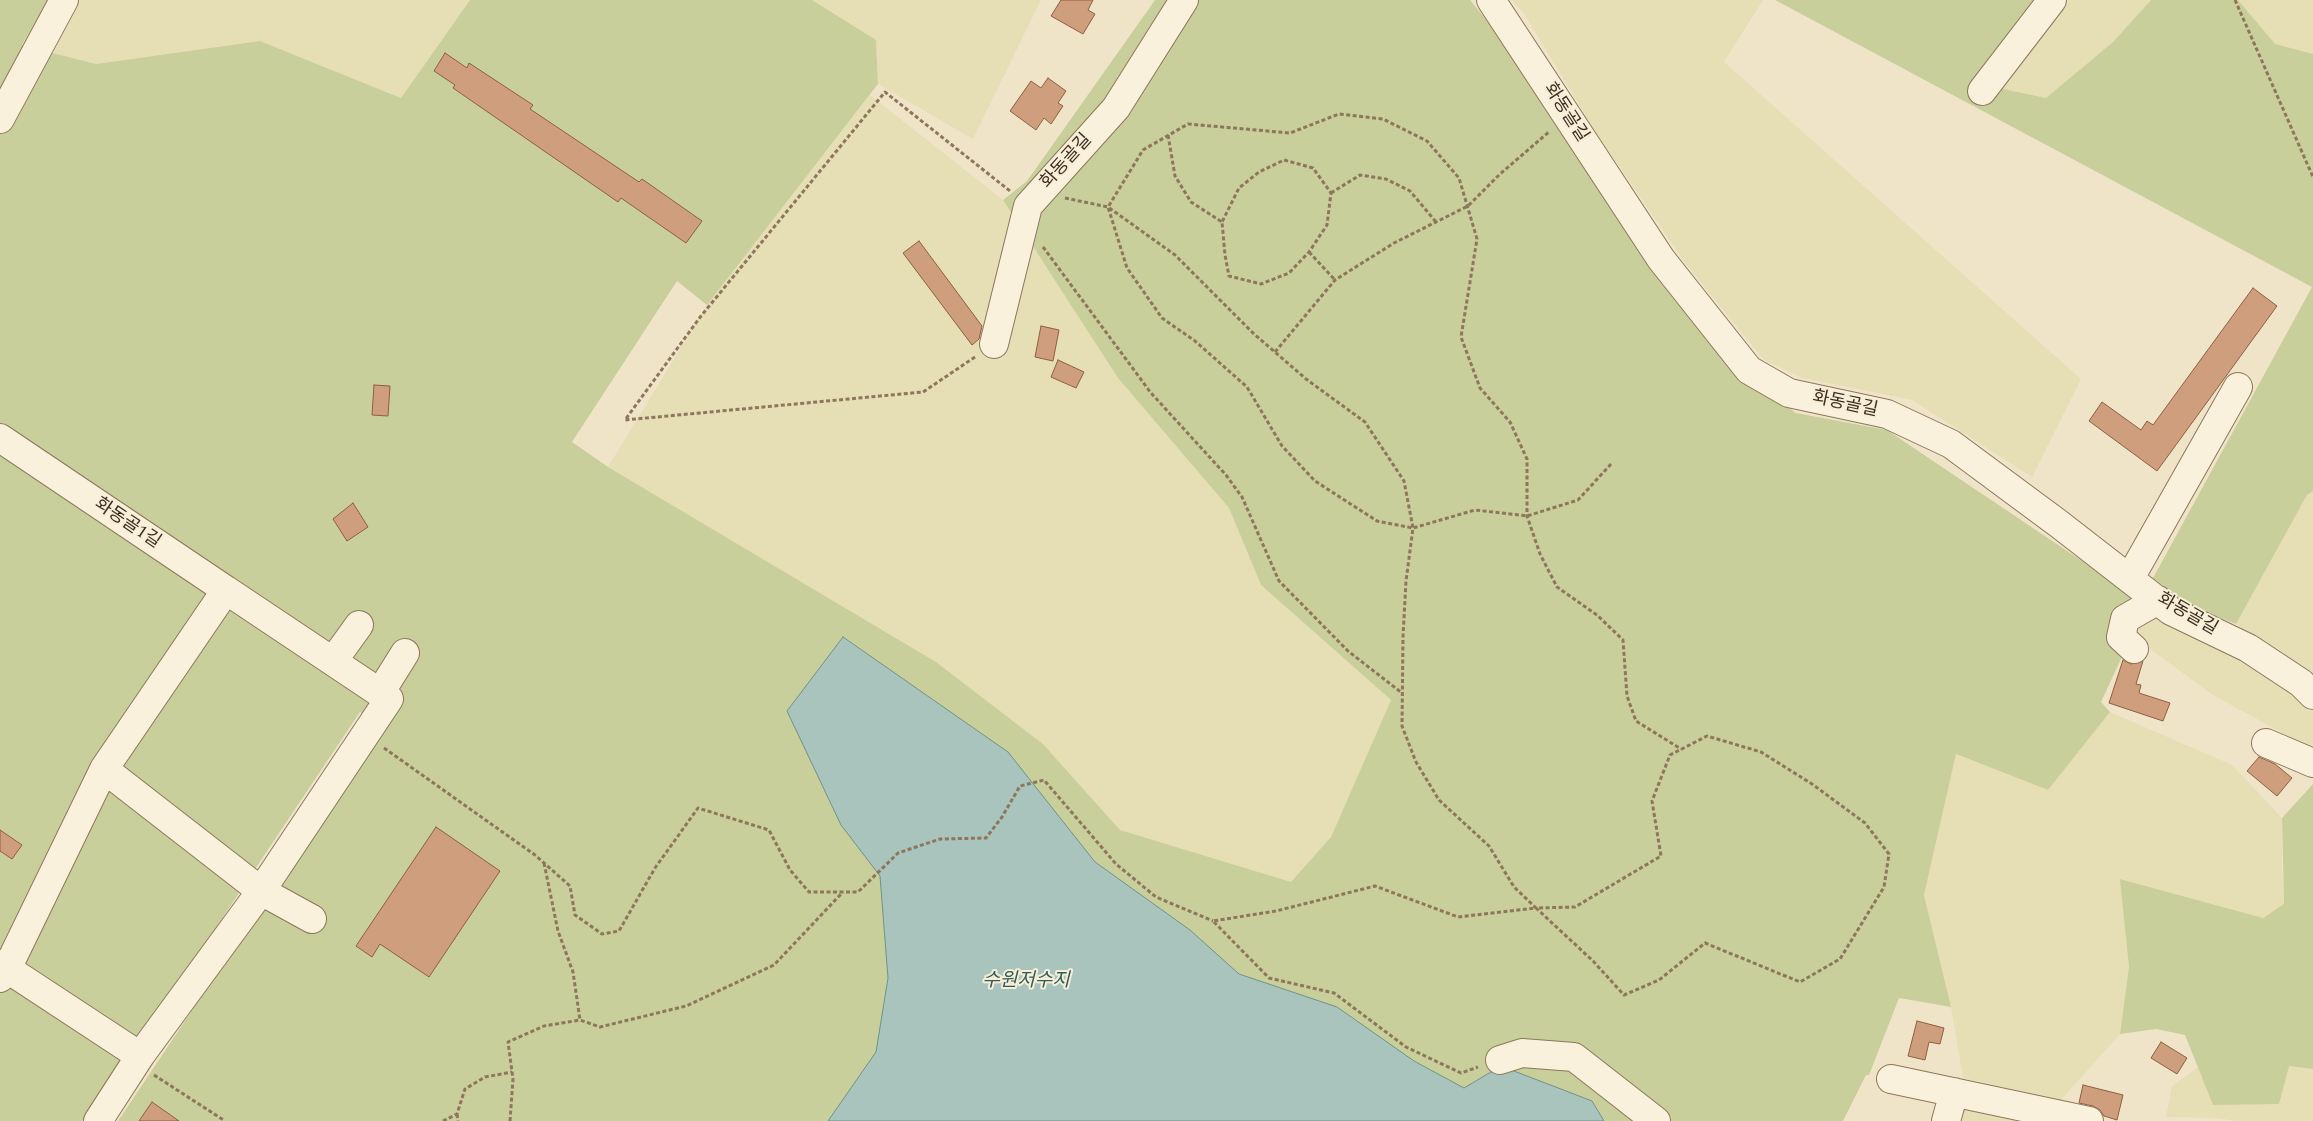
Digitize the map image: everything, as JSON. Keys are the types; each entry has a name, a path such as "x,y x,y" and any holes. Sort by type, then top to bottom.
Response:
{"street":[{"path":"0,119 64,0"},
{"name":"화동골길","path":"994,344 1031,207 1116,108 1184,0"},
{"name":"화동골길","path":"1491,0 1661,259 1749,370 1789,393 1887,414 1951,444 2171,611 2248,648 2301,684 2313,695"},
{"path":"1982,91 2052,0"},
{"path":"2130,578 2238,387"},
{"name":"화동골1길","path":"0,438 384,696"},
{"path":"138,1060 2,970 104,769 226,590"},
{"path":"2134,649 2121,637 2125,619 2158,600"},
{"path":"333,661 359,625"},
{"path":"98,1121 138,1060 261,891 365,735 405,653"},
{"path":"2266,743 2313,764"},
{"path":"104,769 261,891 312,919"},
{"path":"1500,1060 1522,1053 1574,1057 1656,1121"},
{"path":"1890,1079 2088,1121"},
{"path":"1946,1121 1954,1092"}],"path":[{"path":"2235,0 2313,177"},
{"path":"994,344 923,392 624,420 701,316 886,92 1031,207 1083,299 1151,393 1226,475 1242,497 1279,581 1348,651 1403,693"},
{"path":"1610,464 1578,500 1527,516 1475,510 1413,528 1377,521 1315,481 1282,446 1248,387 1195,341 1162,318 1127,268 1108,207 1143,150 1188,124 1290,133 1339,114 1383,119 1427,141 1459,178 1468,206 1477,239 1461,337 1480,388 1510,422 1527,459 1527,516 1540,554 1557,587 1597,615 1623,640 1627,696 1636,721 1682,749"},
{"path":"1275,352 1335,280 1394,243 1468,206 1500,174 1568,116"},
{"path":"1168,136 1175,176 1187,196 1191,202 1222,222"},
{"path":"1284,160 1312,168 1331,193 1327,225 1309,252 1289,273 1262,284 1229,276 1224,255 1222,222 1238,188 1259,172 1284,160"},
{"path":"1331,193 1360,175 1386,179 1410,191 1436,222"},
{"path":"1031,207 1108,207 1176,255 1253,333 1306,379 1365,422 1404,482 1413,528 1403,628 1402,726 1416,762 1439,800 1489,846 1514,887 1536,908 1593,961 1624,995 1659,980 1705,943 1800,982 1840,959 1884,887 1890,854 1865,823 1812,784 1761,752 1707,736 1670,755 1652,801 1661,856 1575,907 1536,908 1458,917 1375,886 1276,911 1213,921"},
{"path":"1309,252 1335,280"},
{"path":"365,735 543,862 570,886 575,915 602,934 619,931 655,868 698,808 769,830 790,870 809,892 858,892 898,853 940,839 986,838 1002,817 1020,786 1044,780 1116,864 1156,897 1213,921 1269,978 1334,993 1406,1048 1461,1073 1500,1060"},
{"path":"543,862 558,931 573,972 580,1020"},
{"path":"510,1121 512,1072 508,1042 544,1026 580,1020 600,1027 686,1006 774,966 843,892"},
{"path":"138,1060 225,1121"},
{"path":"458,1121 457,1114 465,1089 485,1077 512,1072"},
{"path":"443,1121 457,1114"}],"shaded area":[{"path":"75,0 470,0 401,98 260,41 96,64 48,51"},
{"path":"812,0 1041,0 973,139 878,84 876,40"},
{"path":"1512,0 1763,0 1724,62 2081,379 2032,477 1912,400 1803,378 1764,360 1686,264 1593,128 1525,15"},
{"path":"2038,0 2151,0 2113,42 2046,98 1974,83"},
{"path":"2238,0 2313,0 2313,54 2275,45"},
{"path":"870,95 1003,200 1118,378 1229,508 1261,585 1391,700 1331,837 1292,883 1120,830 1043,744 936,662 608,467 707,305"},
{"path":"2313,491 2313,682 2236,624 2307,495"},
{"path":"2161,614 2302,694 2313,711 2313,745 2304,745 2213,695 2131,635 2141,616"},
{"path":"2110,712 2232,765 2282,818 2284,905 2262,918 2121,879 2129,967 2120,1034 2061,1100 1963,1078 1951,1007 1924,895 1956,754 2048,790"},
{"path":"2289,1066 2313,1069 2313,1121 2239,1121 2212,1118 2166,1117 2172,1086 2198,1067 2202,1079"},
{"path":"1956,1107 2036,1121 1953,1121"}],"green space":[{"path":"0,0 48,0 22,45 96,64 260,41 401,98 470,0 812,0 876,40 878,84 707,305 677,281 572,442 608,467 936,662 1043,744 1120,830 1291,882 1331,837 1391,700 1261,585 1229,508 1118,378 1003,200 1027,181 1155,0 1470,0 1493,28 1745,377 1796,413 1887,430 2161,614 2141,616 2101,702 2110,712 2048,790 1956,754 1924,895 1951,1007 1899,998 1869,1075 1866,1075 1843,1121 118,1121 237,943 384,730 360,712 215,929 82,1121 0,1121"},
{"path":"1775,0 2038,0 1975,83 2046,98 2113,42 2151,0 2238,0 2275,44 2313,54 2313,491 2307,495 2236,624 2192,607 2153,578 2312,287"},
{"path":"2313,784 2313,1069 2289,1066 2279,1104 2213,1105 2185,1035 2156,1029 2120,1034 2129,967 2120,879 2263,918 2284,904 2282,818"}],"water":[{"name":"수원저수지","path":"843,637 1008,752 1095,862 1190,930 1239,974 1337,1007 1414,1061 1464,1088 1501,1066 1592,1101 1604,1121 828,1121 876,1052 888,978 880,876 841,825 787,711"}],"building":[{"path":"1061,0 1093,0 1088,10 1095,14 1083,34 1051,16"},
{"path":"445,53 467,68 469,63 533,105 530,109 639,182 642,179 702,221 686,243 621,198 618,202 453,88 455,85 434,71"},
{"path":"1048,78 1066,91 1058,103 1063,106 1051,124 1044,118 1036,130 1010,111 1031,81 1041,88"},
{"path":"919,241 982,326 979,339 972,345 903,253"},
{"path":"2253,288 2277,306 2157,471 2089,421 2102,402 2141,430 2147,421 2153,425"},
{"path":"1041,326 1059,330 1053,361 1035,357"},
{"path":"1058,360 1084,372 1076,388 1051,377"},
{"path":"374,385 390,386 388,416 372,415"},
{"path":"353,503 368,527 347,541 333,519"},
{"path":"2123,660 2131,664 2143,661 2136,684 2141,685 2139,693 2170,703 2163,721 2109,703"},
{"path":"2259,757 2275,764 2292,778 2277,796 2247,771"},
{"path":"436,827 500,871 429,977 380,944 372,957 356,946"},
{"path":"0,830 22,845 12,859 0,851"},
{"path":"1917,1021 1944,1028 1940,1044 1929,1042 1925,1060 1908,1056"},
{"path":"2161,1042 2187,1058 2177,1074 2151,1058"},
{"path":"2083,1085 2123,1095 2117,1120 2104,1116 2100,1110 2093,1106 2079,1103"},
{"path":"152,1102 179,1121 139,1121"}]}
